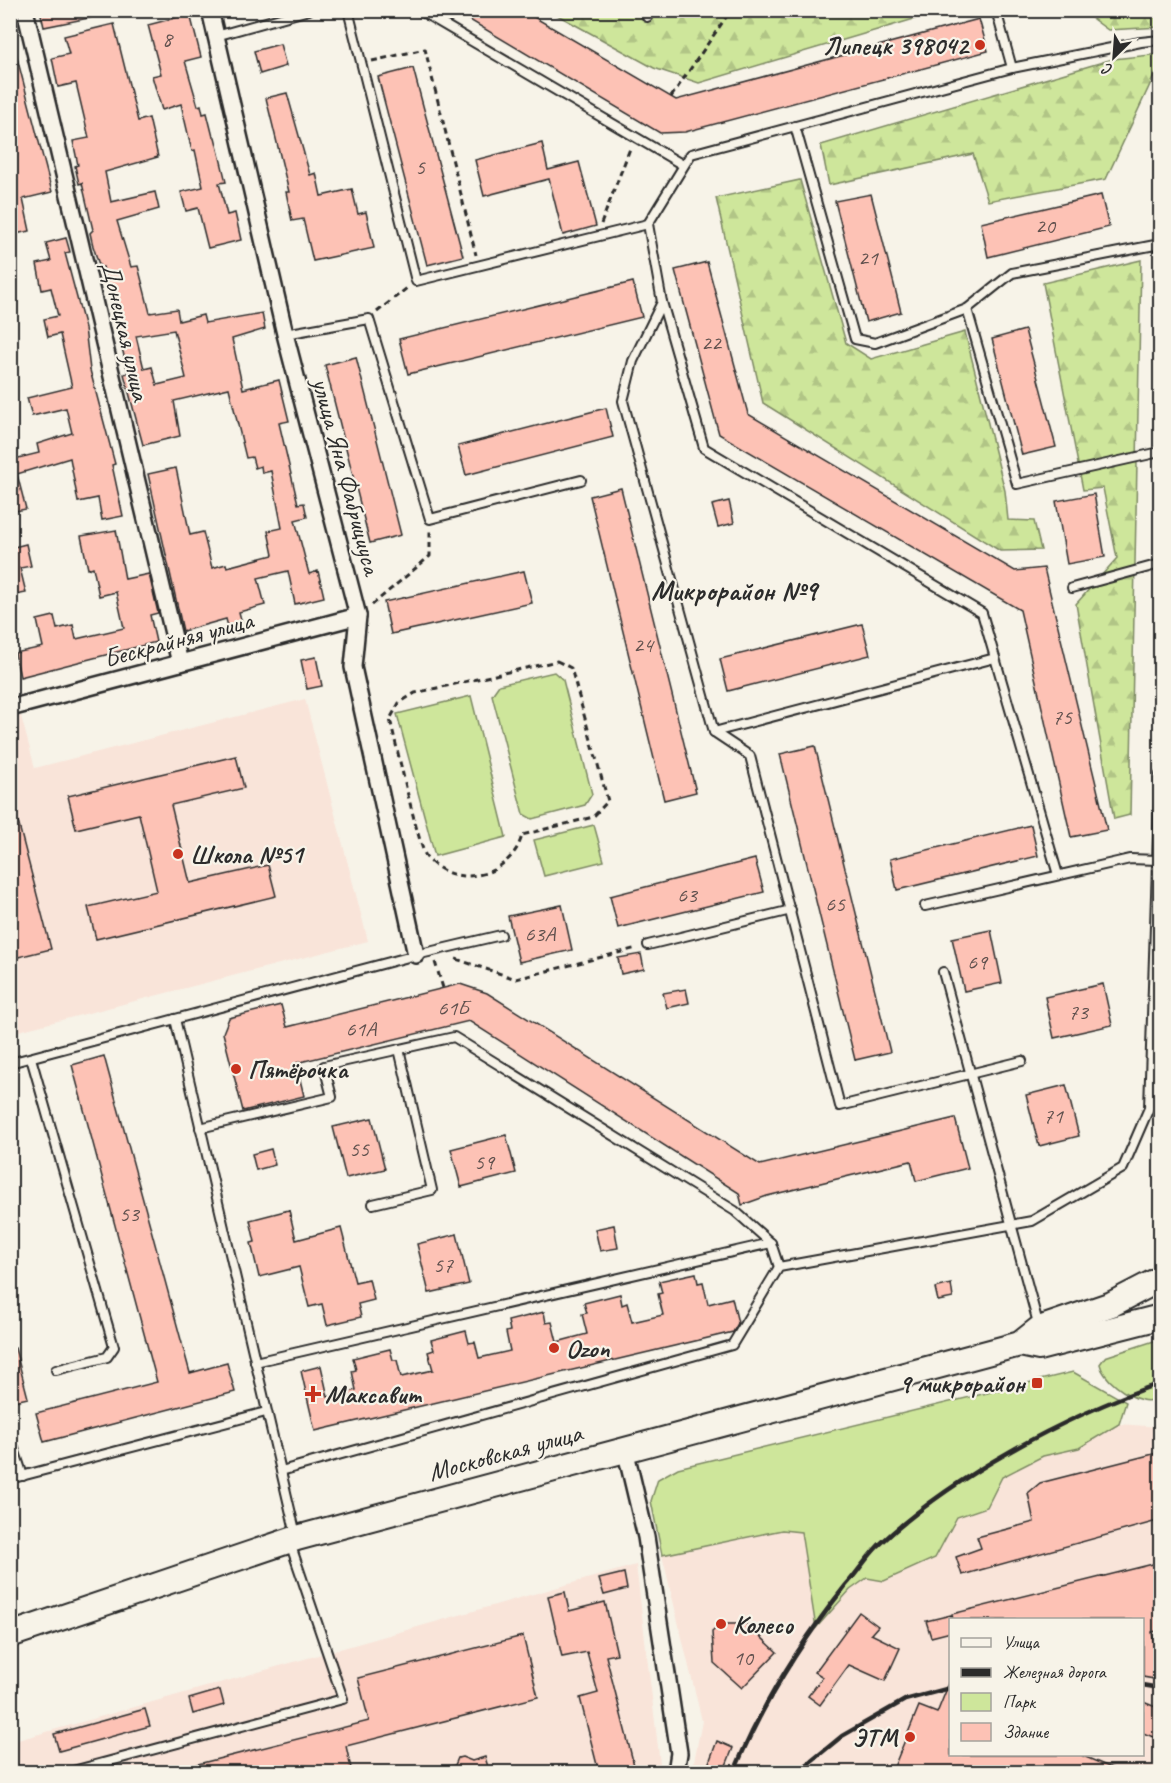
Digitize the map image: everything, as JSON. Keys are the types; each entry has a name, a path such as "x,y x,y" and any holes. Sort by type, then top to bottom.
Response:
{"main road":[{"name":"Московская улица","path":"10,1635 293,1540 1020,1344 1039,1329 1112,1304 1161,1279"},
{"name":"Московская улица","path":"1020,1344 1039,1348 1155,1319"}],"street":[{"name":"Донецкая улица","path":"25,10 180,663"},
{"name":"улица Яна Фабрициуса","path":"210,10 285,334 358,616 353,668 398,862 416,955"},
{"name":"Бескрайняя улица","path":"10,708 358,616"},
{"path":"625,1449 646,1537 679,1753 676,1773"}],"lane":[{"path":"348,10 416,281 648,224"},
{"path":"419,10 683,165"},
{"path":"996,10 1012,68"},
{"path":"216,36 305,11"},
{"path":"1058,875 982,613 704,448 662,302 648,224 692,154 1012,68 1161,40"},
{"path":"795,126 855,339 875,343 967,309 1012,273 1161,244"},
{"path":"662,302 633,361 623,401 714,732 750,756 840,1106 1022,1061"},
{"path":"967,309 1017,484 1161,452"},
{"path":"285,334 369,319 430,519 580,480"},
{"path":"1072,588 1161,564"},
{"path":"714,732 995,658"},
{"path":"281,1471 732,1345 779,1267 1032,1221 1123,1168 1149,1108 1161,774"},
{"path":"925,906 1130,859 1158,860"},
{"path":"648,945 791,910"},
{"path":"10,1063 431,951 501,935"},
{"path":"943,972 1039,1329"},
{"path":"69,1773 343,1699 293,1540 281,1471 175,1019"},
{"path":"200,1128 332,1097 324,1066 454,1037 735,1211 771,1243 779,1267"},
{"path":"373,1204 432,1190 399,1049"},
{"path":"31,1058 114,1347 107,1357 57,1370"},
{"path":"255,1362 771,1243"},
{"path":"10,1479 266,1412"},
{"path":"10,1437 23,1476"}],"path":[{"path":"671,97 731,10"},
{"path":"361,63 425,49 478,265"},
{"path":"596,238 635,137"},
{"path":"369,319 416,281"},
{"path":"358,616 430,556 430,519"},
{"path":"557,660 572,668 608,801 593,817 522,835 520,846 507,862 488,872 467,878 447,873 426,856 390,720 399,703 415,693 557,660"},
{"path":"431,951 516,979 648,945"},
{"path":"431,951 443,988"}],"shaded area":[{"name":"Школа №51","path":"305,699 368,941 11,1033 11,719 21,716 35,768"},
{"path":"1119,1424 1160,1427 1160,1772 692,1772 702,1721 662,1555 782,1530 802,1532 816,1628 850,1590 867,1578 884,1581 934,1558 957,1517 987,1507 1002,1477 1043,1456 1079,1448"},
{"path":"636,1565 661,1772 11,1772 11,1742"}],"green space":[{"path":"550,11 941,11 699,83 654,68"},
{"path":"1082,11 1160,11 1160,27 1108,30"},
{"path":"1160,54 1160,63 1106,179 988,201 973,154 829,185 821,145 1113,59"},
{"path":"800,180 846,343 871,359 965,332 1005,491 1008,520 1034,521 1041,550 1000,551 763,403 716,198"},
{"path":"1141,260 1130,815 1114,819 1076,604 1117,558 1103,488 1083,490 1043,283"},
{"path":"554,672 563,680 592,794 585,805 532,819 523,814 492,695 499,685"},
{"path":"471,696 506,837 435,856 397,714"},
{"path":"594,825 604,861 544,876 534,840"},
{"path":"1160,1339 1160,1399 1144,1401 1129,1395 1110,1381 1102,1370 1100,1364 1105,1357"},
{"path":"1073,1372 1126,1402 1119,1424 1079,1448 1043,1456 1002,1477 987,1507 957,1517 935,1558 884,1581 867,1578 850,1590 816,1628 801,1532 782,1530 662,1555 651,1501 658,1479 678,1468"}],"building":[{"path":"40,10 94,10 94,17 44,27"},
{"path":"453,10 522,10 676,100 979,19 988,51 685,132 660,133"},
{"path":"190,14 201,57 185,61 198,106 201,105 203,114 207,113 213,137 215,137 226,182 219,183 227,215 235,213 241,240 208,248 198,208 186,211 181,192 203,187 195,150 192,151 181,104 162,110 152,76 161,74 148,25"},
{"path":"114,24 138,121 149,118 158,157 105,172 111,202 155,192 159,209 117,221 131,267 138,266 150,313 177,309 179,321 203,315 205,323 262,313 265,329 232,339 243,389 279,380 289,421 279,423 298,504 304,503 307,517 295,520 309,574 318,571 324,597 295,604 288,571 258,578 265,605 239,612 244,631 230,634 226,619 183,631 148,474 176,468 190,535 203,532 212,568 226,564 227,567 273,555 268,531 282,528 271,471 262,473 261,466 255,468 252,457 246,458 229,388 174,401 180,436 143,445 124,374 128,373 103,267 100,268 93,246 90,233 93,230 82,183 79,184 75,166 78,165 73,141 89,138 76,83 58,87 52,58 69,54 64,36","holes":["174,330 186,378 157,385 152,367 144,369 136,336"]},
{"path":"280,44 286,66 260,74 254,51"},
{"path":"16,54 52,192 23,199 30,231 10,235 10,55"},
{"path":"413,68 463,256 427,265 378,77"},
{"path":"287,93 310,175 316,173 321,196 352,189 358,214 366,212 374,248 313,261 303,219 292,221 286,192 289,192 266,98"},
{"path":"542,143 548,170 579,162 596,226 563,235 549,179 484,196 475,160"},
{"path":"871,194 901,312 866,322 835,201"},
{"path":"1101,195 1109,227 988,257 981,223"},
{"path":"66,238 70,252 65,253 85,328 90,370 115,464 112,465 123,516 102,520 98,498 78,502 70,458 17,474 26,509 10,512 10,460 39,453 37,444 72,433 66,408 32,416 27,398 72,387 60,334 48,337 44,319 58,316 51,288 42,290 37,264 51,261 46,243"},
{"path":"707,262 748,414 1015,571 1044,568 1107,830 1071,837 1020,610 719,434 675,270"},
{"path":"633,282 642,317 408,374 399,339"},
{"path":"1025,330 1056,447 1022,455 992,339"},
{"path":"356,357 401,535 370,543 325,365"},
{"path":"606,408 613,437 466,475 458,446"},
{"path":"621,488 696,792 664,800 590,496"},
{"path":"1094,494 1105,557 1067,564 1056,501"},
{"path":"729,501 734,523 718,527 712,505"},
{"path":"116,530 125,579 149,574 158,613 150,615 156,642 20,677 15,653 43,647 37,620 54,616 57,629 73,625 76,639 124,628 116,592 99,596 93,567 88,569 81,536"},
{"path":"26,544 31,566 20,568 26,593 10,596 10,548"},
{"path":"524,571 532,603 391,634 384,602"},
{"path":"862,624 870,655 728,691 720,659"},
{"path":"316,657 322,686 307,689 301,660"},
{"path":"815,746 890,1052 855,1060 780,754"},
{"path":"236,756 244,788 171,805 190,883 268,865 276,896 96,939 88,907 157,891 139,814 76,829 68,796"},
{"path":"10,810 15,810 51,949 10,959"},
{"path":"1031,825 1038,856 897,890 890,859"},
{"path":"755,859 764,892 618,928 610,896"},
{"path":"562,905 572,950 519,962 508,916"},
{"path":"991,930 1002,983 964,991 952,938"},
{"path":"641,954 644,969 621,974 618,958"},
{"path":"460,984 487,993 760,1165 955,1118 968,1168 916,1181 911,1161 767,1196 742,1205 739,1193 469,1021 296,1063 304,1096 243,1111 223,1033 229,1018 281,1005 287,1027"},
{"path":"1103,984 1112,1025 1054,1038 1045,997"},
{"path":"686,989 689,1003 667,1008 663,993"},
{"path":"104,1056 190,1373 227,1363 235,1392 44,1442 36,1413 157,1382 72,1065"},
{"path":"1066,1085 1079,1136 1039,1146 1026,1095"},
{"path":"372,1118 385,1169 346,1178 333,1127"},
{"path":"506,1135 516,1173 461,1187 451,1149"},
{"path":"271,1149 275,1165 256,1170 252,1154"},
{"path":"289,1210 296,1240 341,1228 355,1282 369,1279 374,1300 358,1304 361,1317 327,1325 322,1304 309,1307 299,1267 259,1277 251,1243 255,1242 250,1220"},
{"path":"614,1225 618,1248 600,1251 595,1229"},
{"path":"457,1234 469,1284 429,1293 417,1244"},
{"path":"696,1273 698,1283 703,1282 708,1304 732,1298 738,1323 733,1332 315,1431 301,1371 321,1366 328,1397 356,1390 352,1371 356,1370 353,1358 390,1349 393,1360 397,1360 401,1377 433,1370 428,1352 434,1350 431,1340 466,1331 469,1343 475,1342 479,1358 510,1351 506,1332 510,1331 508,1321 544,1312 546,1323 552,1322 557,1342 587,1334 582,1314 587,1313 584,1303 620,1294 622,1305 627,1303 632,1322 663,1315 658,1294 662,1293 659,1281"},
{"path":"951,1284 953,1298 938,1301 935,1288"},
{"path":"10,1348 15,1348 28,1398 10,1402"},
{"path":"1161,1452 1161,1520 962,1575 956,1557 981,1548 977,1537 1034,1522 1028,1493 1040,1483"},
{"path":"1161,1562 1161,1578 1153,1580 1161,1630 1152,1632 1160,1680 1144,1677 1144,1618 953,1618 952,1614"},
{"path":"624,1573 627,1589 604,1595 599,1579"},
{"path":"565,1592 569,1611 605,1602 617,1654 606,1656 636,1773 599,1773 580,1698 598,1693 587,1652 562,1657 548,1596"},
{"path":"859,1612 878,1626 871,1634 900,1648 885,1681 849,1665 820,1705 808,1696 823,1677 815,1672"},
{"path":"951,1615 949,1632 931,1637 926,1621"},
{"path":"721,1624 747,1624 777,1652 742,1688 714,1663 712,1632"},
{"path":"523,1636 538,1697 346,1746 352,1773 183,1773 182,1768 369,1721 358,1678"},
{"path":"949,1683 949,1756 1083,1756 1123,1773 907,1773 894,1767 919,1706 937,1713"},
{"path":"220,1690 224,1705 193,1714 189,1699"},
{"path":"1144,1702 1161,1709 1161,1740 1144,1733"},
{"path":"145,1709 150,1726 59,1751 54,1734"},
{"path":"717,1741 733,1748 723,1773 705,1773"},
{"path":"462,1757 472,1761 485,1757 488,1767 499,1773 445,1773 444,1768 455,1765 458,1758"}],"railway":[{"path":"734,1772 757,1722 783,1675 829,1607 878,1546 907,1520 940,1496 1011,1451 1086,1413 1160,1383"},
{"path":"1144,1685 1160,1688"},
{"path":"798,1772 842,1736 905,1700 949,1688"}],"place":[{"name":"Липецк 398042","path":"980,45"},
{"name":"Школа №51","path":"178,854"},
{"name":"Пятёрочка","path":"236,1069"},
{"name":"Ozon","path":"554,1348"},
{"name":"9 микрорайон","path":"1037,1383"},
{"name":"Максавит","path":"313,1394"},
{"name":"Колесо","path":"721,1624"},
{"name":"ЭТМ","path":"910,1737"}],"district":[{"name":"Микрорайон №9","path":"734,590"}]}
